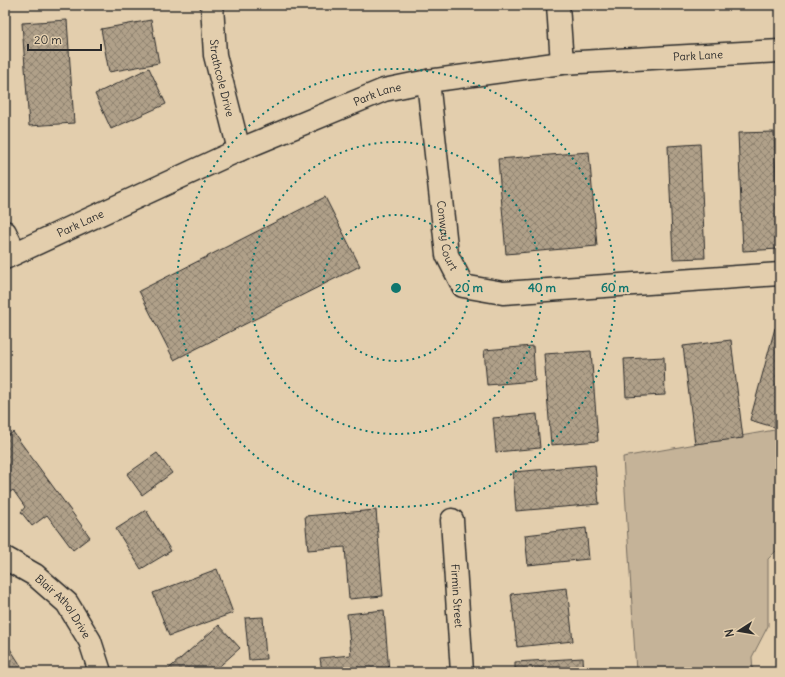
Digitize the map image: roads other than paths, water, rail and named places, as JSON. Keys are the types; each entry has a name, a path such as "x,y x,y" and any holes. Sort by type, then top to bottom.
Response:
{"street":[{"name":"Strathcole Drive","path":"212,5 215,55 240,150"},
{"path":"558,5 562,63"},
{"name":"Park Lane","path":"10,255 240,150 384,90 428,81 562,63 780,50"},
{"name":"Conway Court","path":"428,81 446,255 463,286 503,293 780,274"},
{"path":"5,232 10,255"},
{"name":"Firmin Street","path":"452,520 462,672"},
{"name":"Blair Athol Drive","path":"5,558 35,575 67,603 90,641 100,672"}]}
